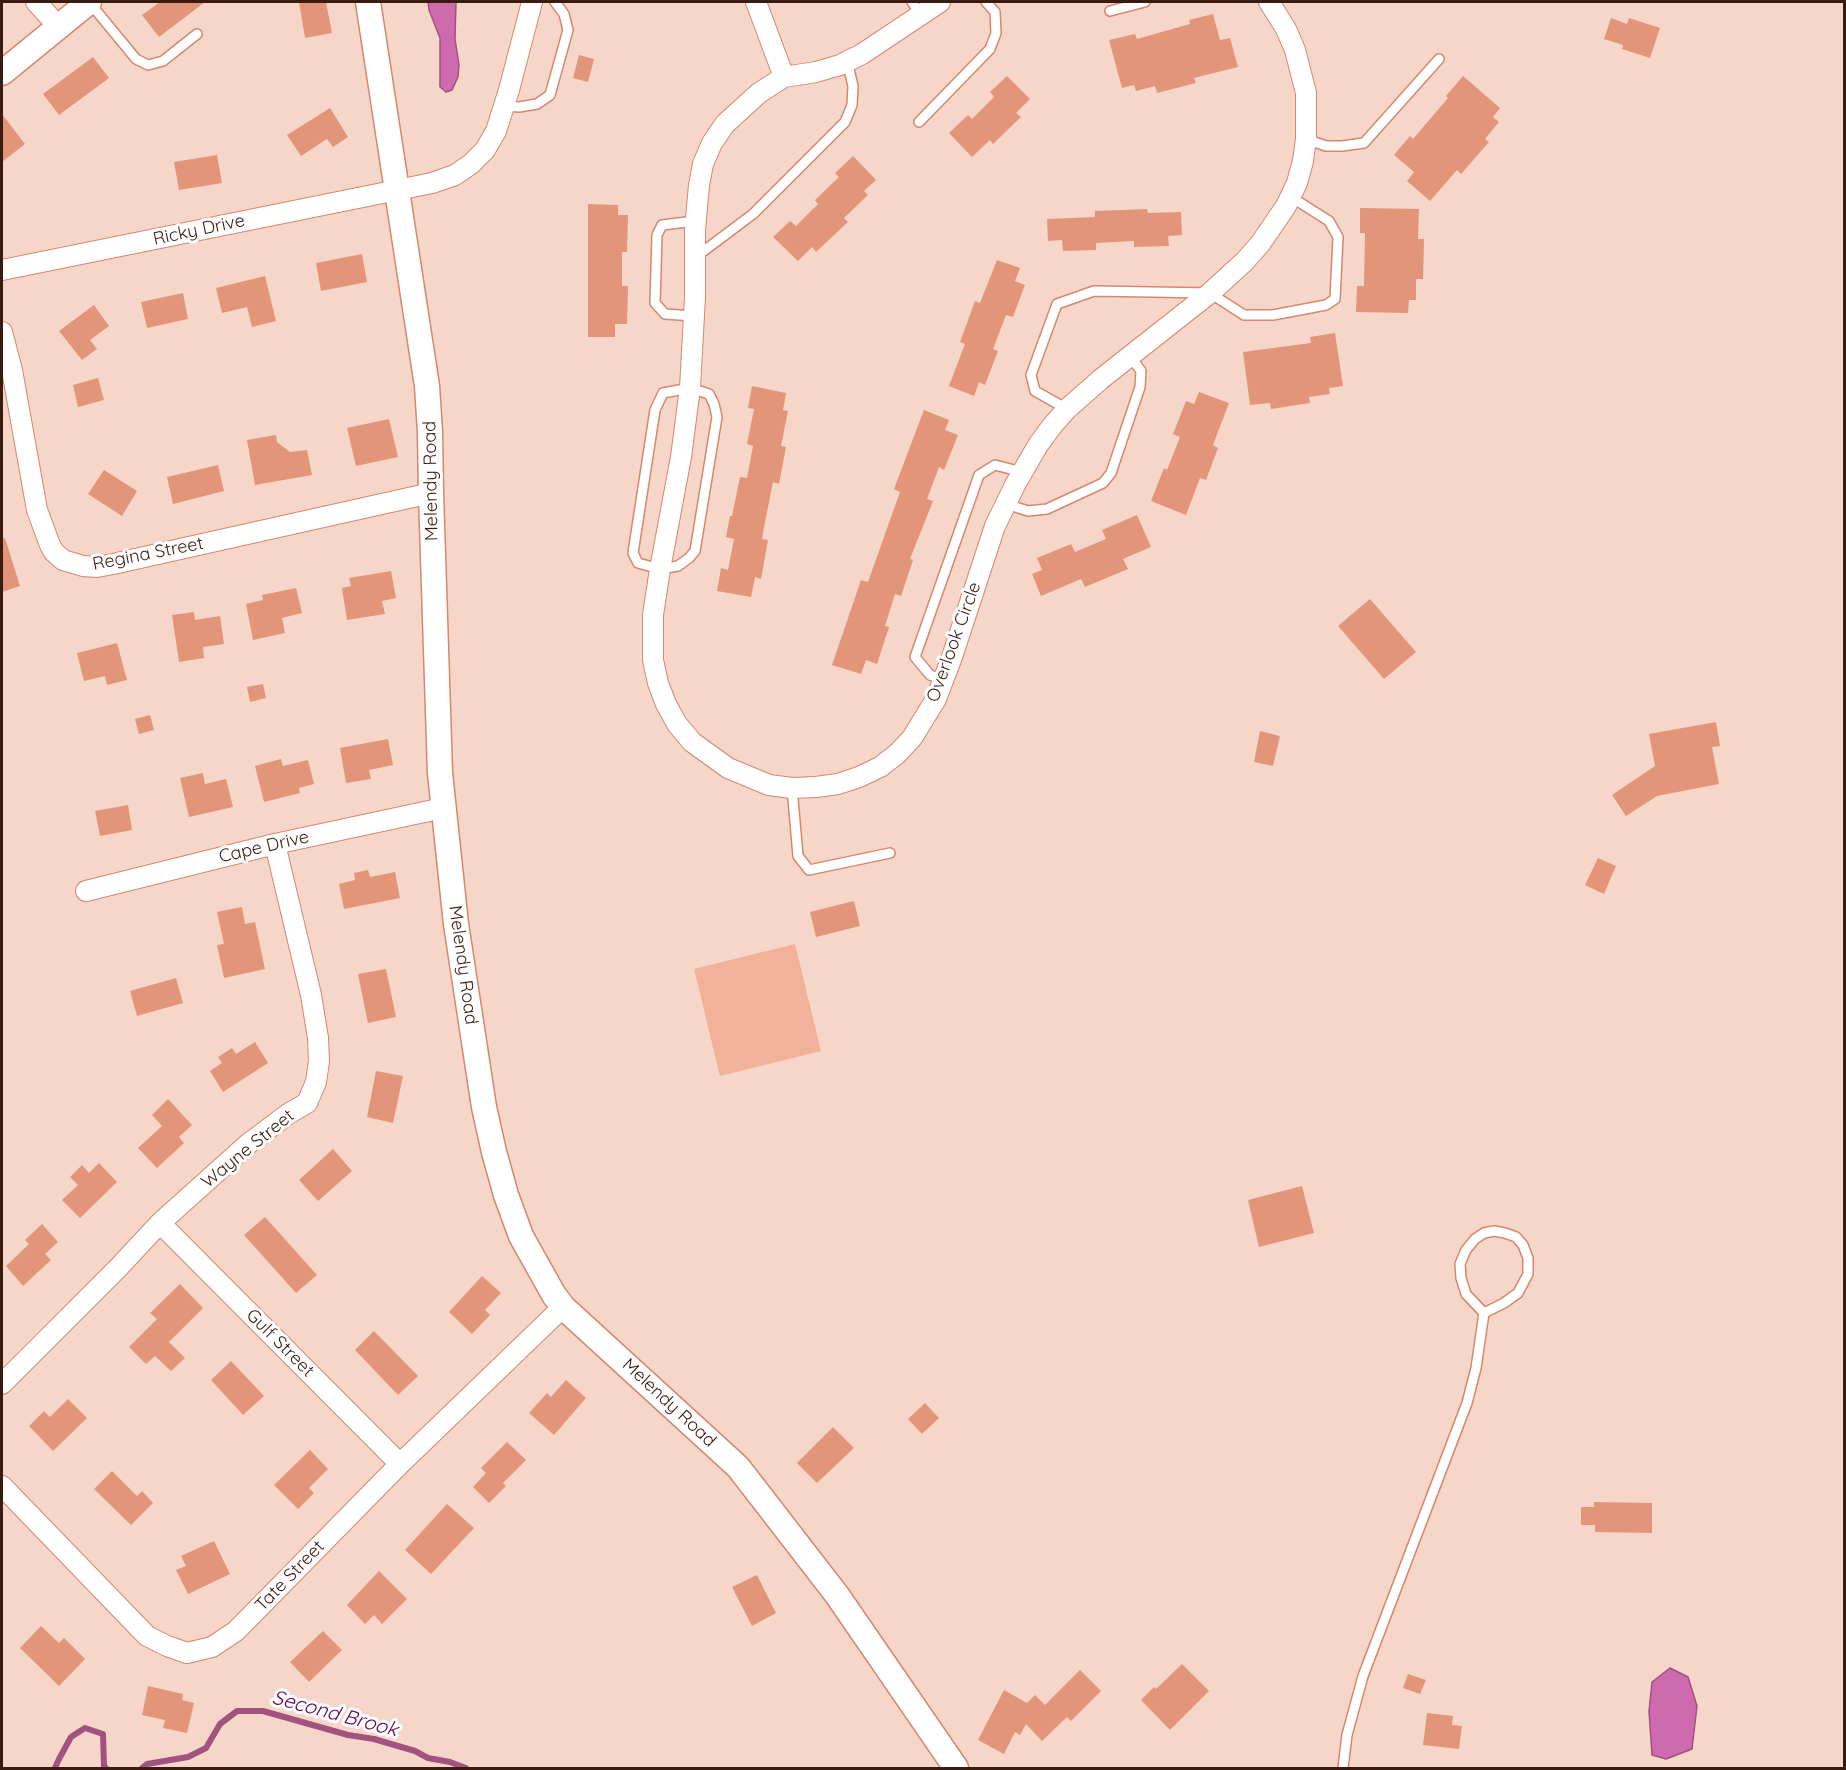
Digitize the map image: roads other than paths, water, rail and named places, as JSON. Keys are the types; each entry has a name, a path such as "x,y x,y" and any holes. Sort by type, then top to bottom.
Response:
{"street":[{"path":"36,2 58,26"},
{"path":"2,73 89,2"},
{"name":"Melendy Road","path":"368,2 427,386 443,808 456,924 484,1107 506,1195 522,1236 563,1307 738,1467 837,1594 956,1768"},
{"path":"396,189 432,183 455,175 485,150 496,132 532,2"},
{"path":"756,2 784,76"},
{"name":"Overlook Circle","path":"940,2 916,8 862,54 816,72 784,76 742,107 725,124 712,143 703,164 696,221 690,388 681,457 653,615 653,660 662,693 677,724 692,742 728,768 769,785 792,788 838,784 880,767 912,738 936,699 995,526 1022,472 1045,436 1067,409 1210,293 1244,262 1260,244 1286,206 1299,172 1306,139 1306,93 1302,71 1286,29 1269,2"},
{"name":"Ricky Drive","path":"2,270 396,189"},
{"name":"Regina Street","path":"2,332 12,370 37,510 50,545 63,560 83,566 97,567 431,494"},
{"name":"Cape Drive","path":"86,891 275,844 443,808"},
{"name":"Wayne Street","path":"2,1384 118,1268 160,1222 248,1143 308,1102 316,1082 319,1061 318,1038 313,1006 275,844"},
{"name":"Gulf Street","path":"160,1222 399,1464"},
{"name":"Tate Street","path":"2,1486 147,1636 187,1653 212,1647 236,1631 399,1464 563,1307"}],"lane":[{"path":"89,2 136,59 148,65 163,61 197,34"},
{"path":"504,106 519,107 537,104 550,95 567,30 564,14 555,2"},
{"path":"919,122 990,49 996,33 995,12 986,2"},
{"path":"1110,11 1145,2"},
{"path":"1306,139 1326,146 1364,143 1439,59"},
{"path":"695,257 753,214 845,122 852,105 853,86 847,61"},
{"path":"1067,409 1035,391 1031,375 1057,304 1094,291 1210,293 1244,315 1273,315 1326,306 1335,299 1338,237 1329,221 1290,196"},
{"path":"694,316 665,314 655,303 657,235 662,225 696,221"},
{"path":"1006,504 1028,511 1047,509 1103,483 1111,473 1140,387 1141,371 1130,356"},
{"path":"690,388 709,394 717,417 695,551 690,558 678,566 660,569 638,563 633,553 655,410 663,393 690,388"},
{"path":"943,680 930,675 915,657 980,475 995,465 1022,472"},
{"path":"792,788 798,856 809,870 890,853"},
{"path":"1494,1231 1505,1233 1516,1237 1523,1245 1528,1258 1528,1274 1518,1293 1484,1313 1466,1294 1461,1278 1460,1263 1474,1239 1484,1233 1494,1231"},
{"path":"1343,1768 1347,1735 1363,1676 1467,1403 1476,1368 1484,1313"}],"waterway":[{"name":"Second Brook","path":"142,1768 147,1764 188,1757 206,1748 220,1724 237,1711 263,1711 348,1735 374,1739 415,1751 428,1758 466,1768"},
{"name":"Second Brook","path":"55,1768 71,1737 85,1728 103,1734 104,1766 106,1768"}]}
